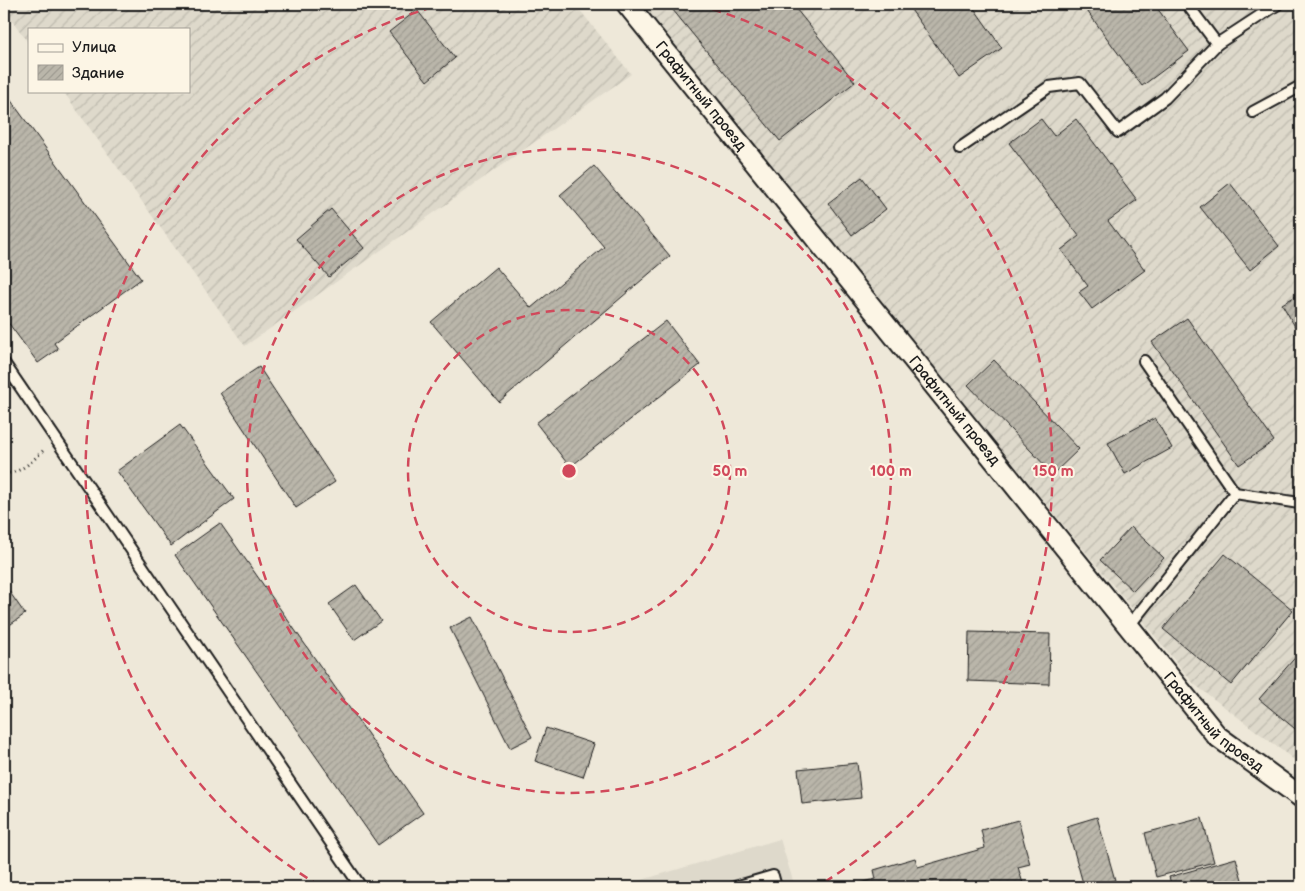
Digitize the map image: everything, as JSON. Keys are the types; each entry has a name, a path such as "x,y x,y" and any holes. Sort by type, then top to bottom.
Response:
{"street":[{"name":"Графитный проезд","path":"627,4 1216,736 1301,797"}],"lane":[{"path":"1187,4 1217,44"},
{"path":"960,148 1050,87 1080,83 1118,132 1165,98 1217,44 1278,4"},
{"path":"1253,112 1301,86"},
{"path":"1144,361 1235,493 1299,503"},
{"path":"4,363 360,887"},
{"path":"1128,627 1235,493"},
{"path":"735,887 773,876 776,887"}],"path":[{"path":"4,473 9,474 22,469 57,440"},
{"path":"4,880 10,887"}],"shaded area":[{"path":"4,4 575,4 631,74 245,346 64,92 190,92 190,28 28,28 28,43 4,9"},
{"path":"641,4 1301,4 1301,765 1194,684 671,46"},
{"path":"780,839 795,887 618,887"}],"building":[{"path":"668,4 792,4 855,82 780,141"},
{"path":"907,4 971,4 1002,48 959,78"},
{"path":"1082,4 1154,4 1189,51 1142,86"},
{"path":"417,10 455,58 427,81 389,32"},
{"path":"4,91 141,279 54,343 58,349 38,363 4,317"},
{"path":"1301,102 1301,119 1294,106"},
{"path":"1041,119 1054,136 1076,119 1137,200 1108,221 1145,270 1092,309 1079,292 1088,286 1061,250 1079,236 1009,143"},
{"path":"594,166 670,256 499,402 431,322 496,267 531,308 604,247 560,195"},
{"path":"862,177 886,209 852,235 828,203"},
{"path":"1230,183 1279,246 1250,270 1200,207"},
{"path":"331,209 364,248 329,277 296,239"},
{"path":"1301,293 1301,337 1282,304"},
{"path":"1187,318 1274,441 1239,465 1152,342"},
{"path":"666,321 700,365 570,467 536,423"},
{"path":"994,360 1079,449 1053,474 968,385"},
{"path":"259,367 335,482 296,508 220,393"},
{"path":"1155,418 1172,448 1125,474 1108,443"},
{"path":"180,425 234,499 171,546 117,471"},
{"path":"220,523 423,813 378,845 175,555"},
{"path":"1131,527 1164,558 1133,591 1100,560"},
{"path":"1225,554 1293,610 1231,685 1163,629"},
{"path":"4,584 25,614 4,629"},
{"path":"356,585 381,621 354,640 329,604"},
{"path":"472,617 532,737 510,748 450,628"},
{"path":"969,632 1050,634 1049,684 968,681"},
{"path":"1299,653 1301,654 1300,733 1259,699"},
{"path":"546,728 594,744 583,777 535,761"},
{"path":"857,763 861,798 802,804 798,769"},
{"path":"1097,817 1115,880 1084,887 1067,826"},
{"path":"1202,818 1214,862 1156,877 1145,833"},
{"path":"1018,820 1030,864 1018,867 1024,887 853,887 852,885 876,879 874,870 915,858 918,867 985,848 981,830"},
{"path":"1236,858 1244,887 1172,887 1169,877"}]}
